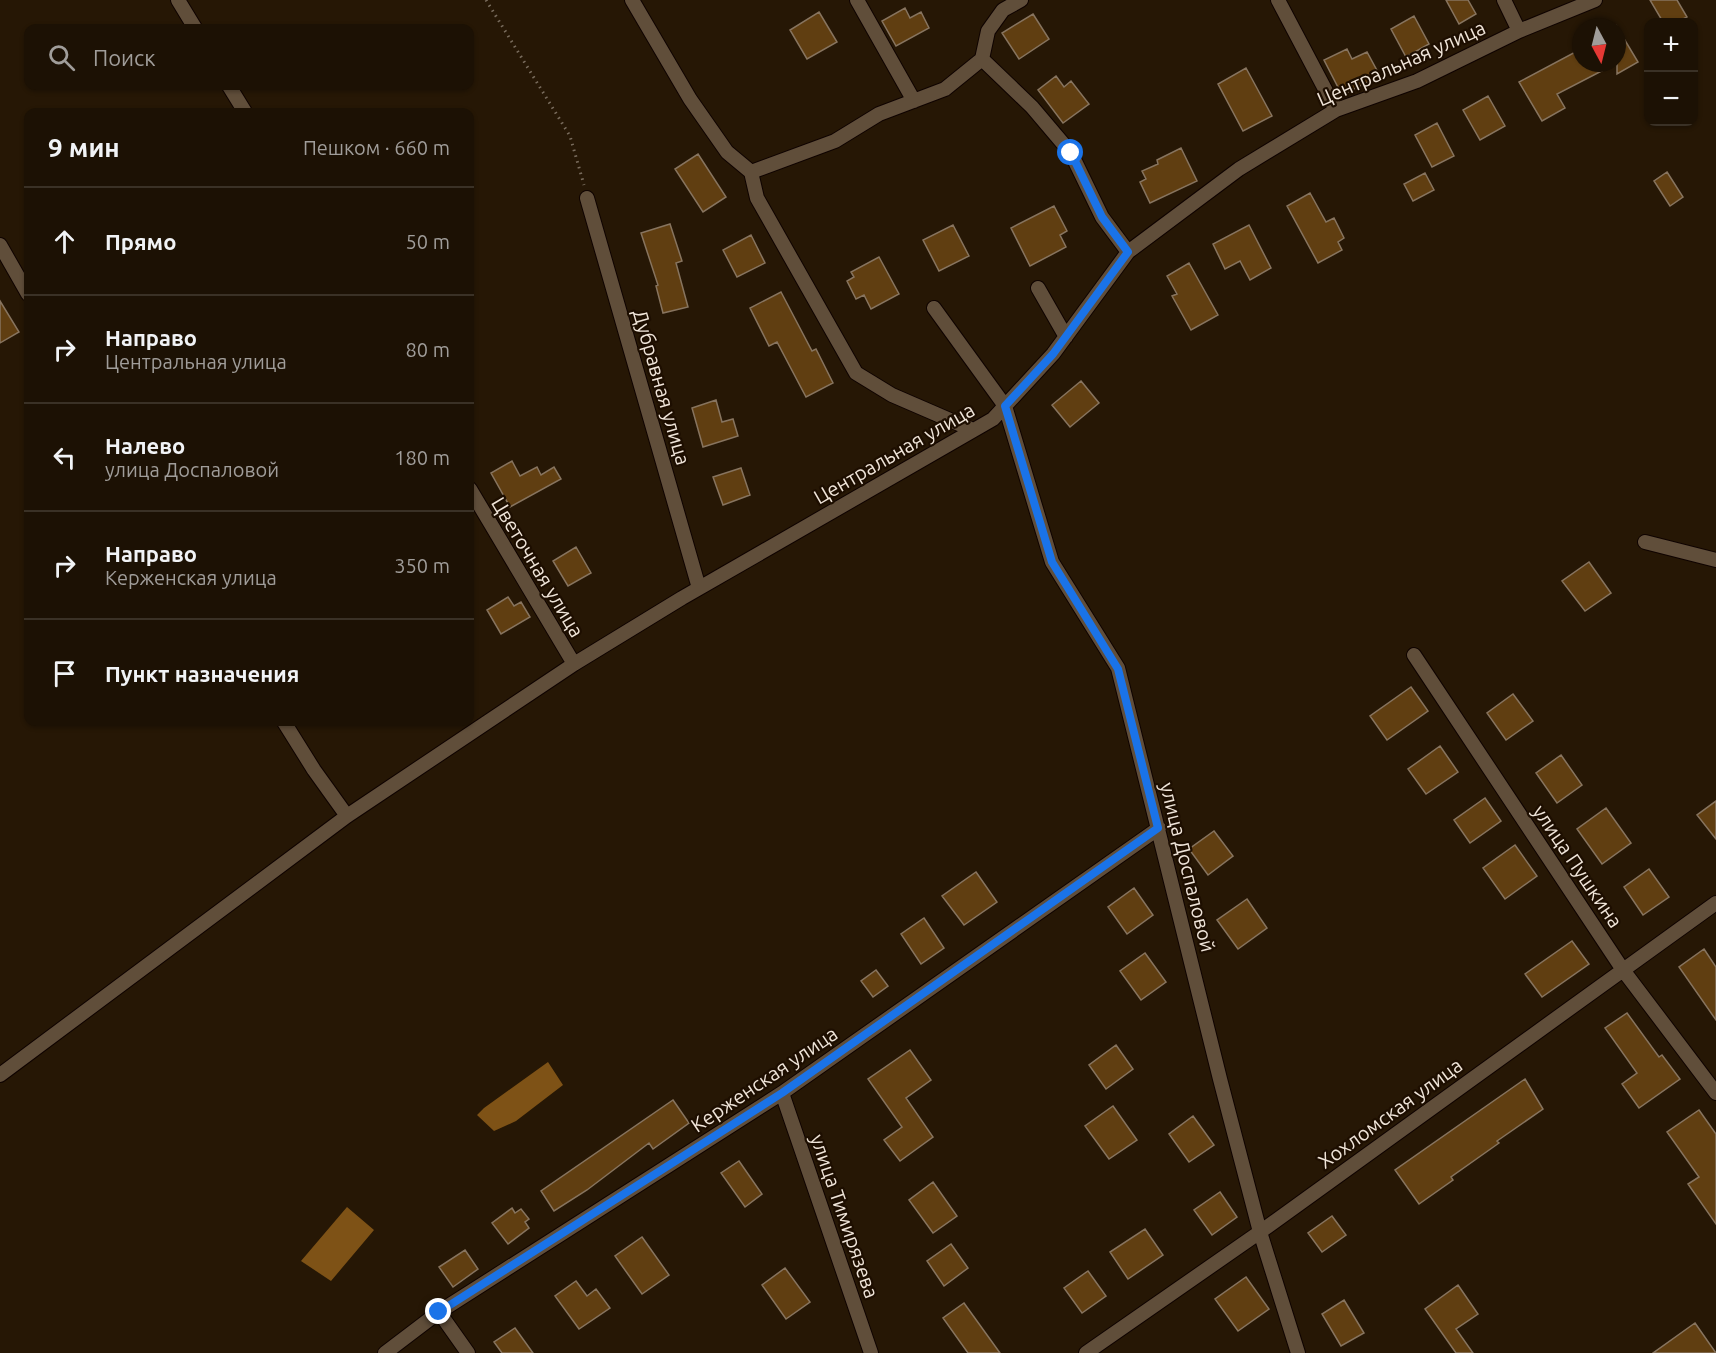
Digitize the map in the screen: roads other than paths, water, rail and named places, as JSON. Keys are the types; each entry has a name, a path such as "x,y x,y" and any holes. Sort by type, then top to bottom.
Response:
{"street":[{"path":"178,0 193,24"},
{"path":"632,0 690,99 727,152 751,172 757,198 856,373 892,394 973,430"},
{"path":"857,0 914,101"},
{"path":"751,172 835,141 879,114 945,89 982,59 988,31 1003,10 1021,0"},
{"path":"1278,0 1336,110"},
{"path":"1504,0 1519,31"},
{"name":"Центральная улица","path":"0,1075 347,816 574,664 699,588 993,419 1053,354 1128,252 1239,169 1336,110 1417,81 1519,31 1595,0"},
{"path":"982,59 1032,107 1071,153 1102,217 1128,252"},
{"path":"231,90 243,108"},
{"name":"Дубравная улица","path":"587,198 699,588"},
{"path":"0,246 24,287"},
{"path":"1038,288 1066,337"},
{"name":"улица Доспаловой","path":"934,308 1005,406 1052,562 1118,669 1260,1232 1298,1353"},
{"name":"Цветочная улица","path":"474,496 574,664"},
{"path":"1645,542 1716,560"},
{"name":"улица Пушкина","path":"1414,655 1623,970 1716,1094"},
{"path":"286,726 347,816"},
{"name":"Керженская улица","path":"385,1353 439,1312 782,1093 1158,828"},
{"name":"Хохломская улица","path":"1086,1353 1260,1232 1716,903"},
{"name":"улица Тимирязева","path":"782,1093 871,1353"},
{"path":"439,1312 468,1353"}]}
